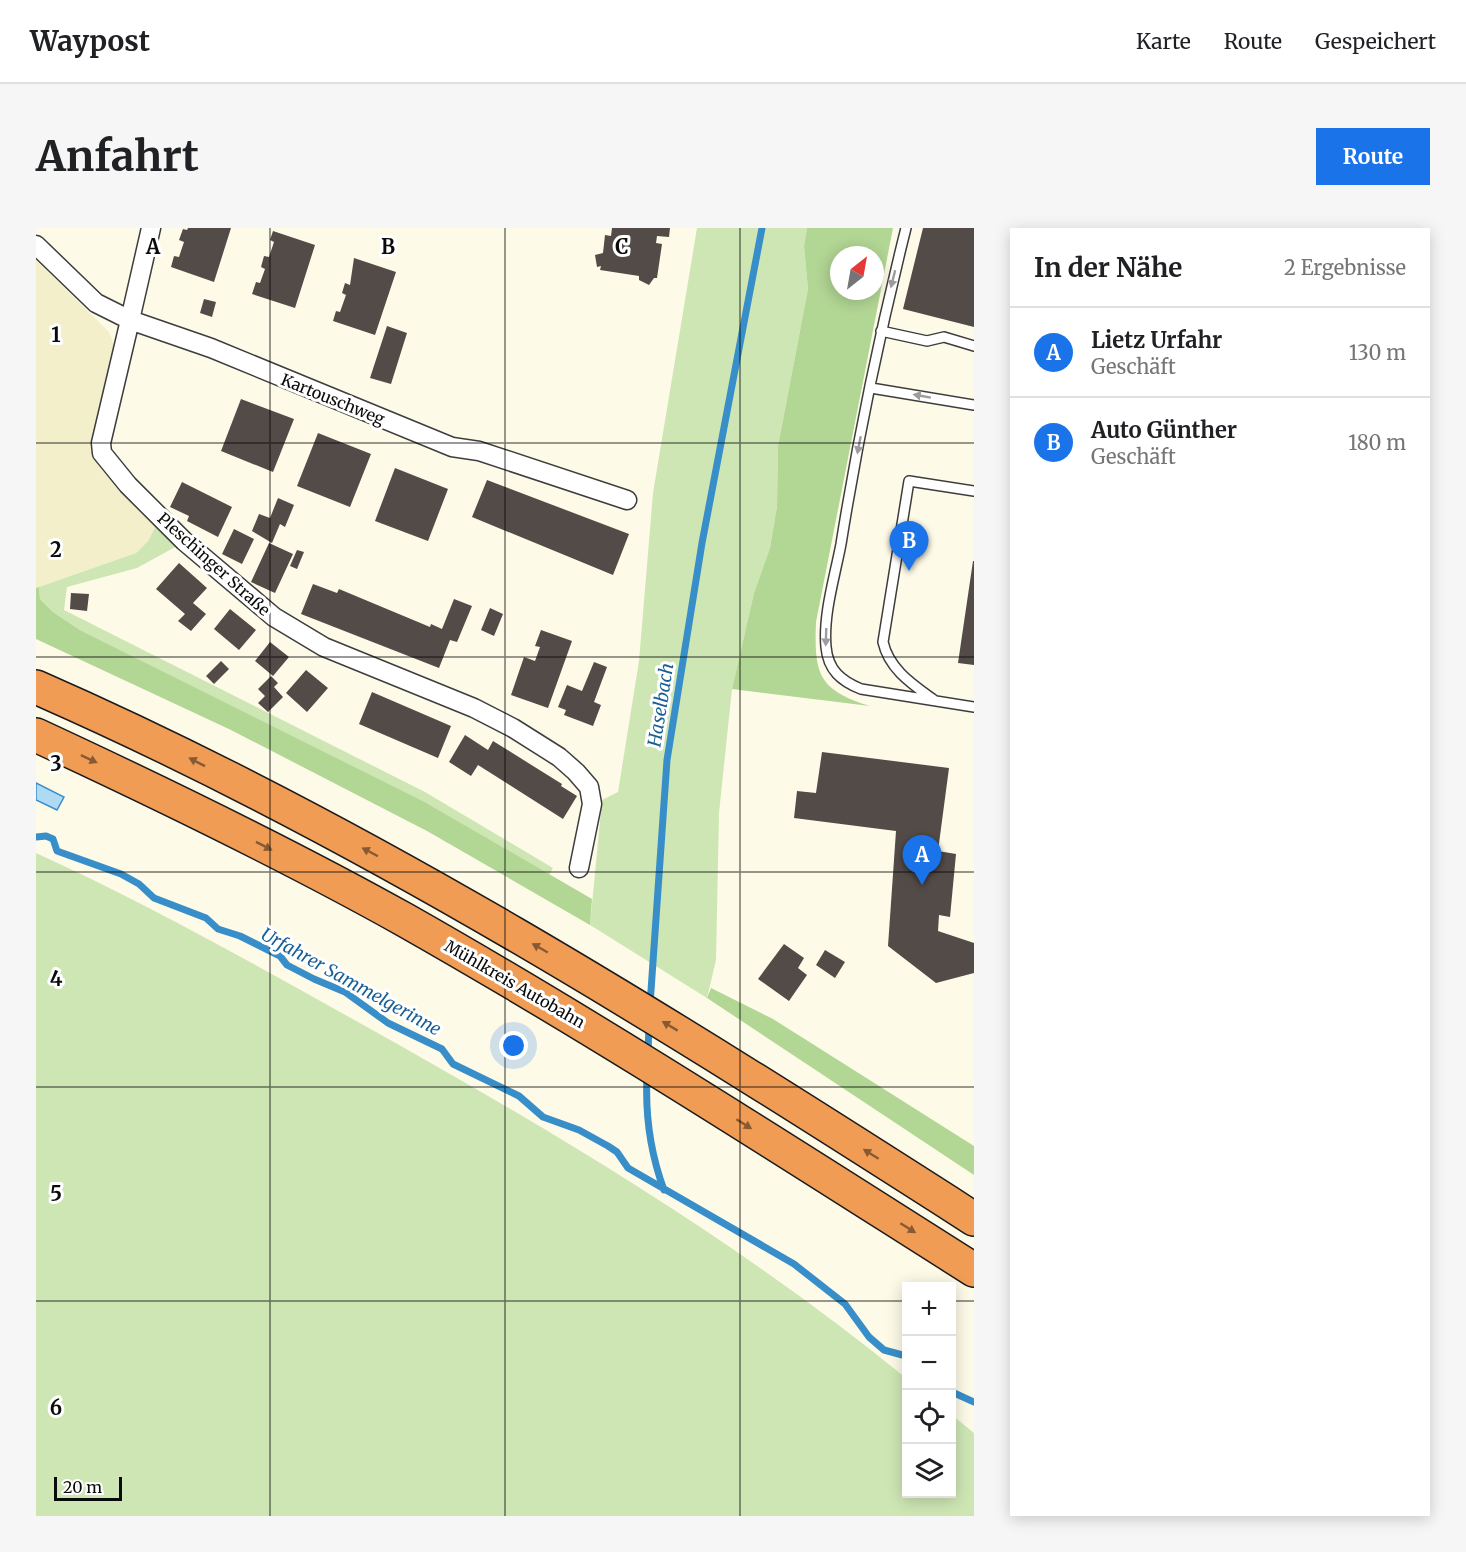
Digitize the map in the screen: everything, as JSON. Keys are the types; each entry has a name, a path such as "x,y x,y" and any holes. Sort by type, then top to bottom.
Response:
{"highway":[{"path":"36,687 164,746 382,858 591,977 974,1219"},
{"name":"Mühlkreis Autobahn","path":"36,735 128,777 344,887 583,1023 974,1270"}],"street":[{"path":"36,245 96,303 130,320 151,228"},
{"name":"Kartouschweg","path":"130,320 211,348 452,447 479,451 627,500"},
{"name":"Pleschinger Straße","path":"130,320 101,443 102,453 112,468 184,541 274,617 324,646 481,711 559,757 589,787 592,804 579,868"}],"lane":[{"path":"906,228 881,331 845,519 826,627 826,647 835,674 846,684 861,689 974,707"},
{"path":"881,331 927,341 944,337 974,346"},
{"path":"871,388 974,405"},
{"path":"936,701 899,672 886,657 883,642 909,480 974,491"}],"shaded area":[{"path":"36,260 109,332 114,345 114,357 93,447 95,460 102,471 157,524 148,541 136,553 36,588"}],"green space":[{"path":"697,228 807,228 804,246 808,289 778,446 777,506 770,548 754,593 732,689 719,813 716,960 707,998 590,925 602,800 618,792 639,661 653,493"},
{"path":"807,228 893,228 884,274 884,246 830,246 830,300 879,300 816,622 816,655 818,667 830,686 853,700 870,706 732,689 754,593 770,548 777,506 778,446 808,289 804,246"},
{"path":"157,524 177,546 137,568 67,587 64,610 425,792 553,868 549,875 423,801 80,630 53,612 40,599 39,587 136,553 148,541"},
{"path":"39,587 40,599 53,612 80,630 423,801 592,899 590,925 427,831 231,730 36,639 36,588"},
{"path":"36,853 198,934 500,1103 640,1188 776,1279 842,1327 902,1375 902,1498 956,1498 956,1418 974,1433 974,1516 36,1516"},
{"path":"711,988 773,1019 974,1146 974,1175 707,998"}],"water":[{"path":"36,783 64,797 57,810 36,800"}],"building":[{"path":"231,228 214,282 171,267 174,256 179,257 184,242 179,240 183,229"},
{"path":"612,228 670,228 669,237 657,236 656,243 662,244 657,278 654,278 649,285 639,280 639,276 600,270 601,266 597,267 595,255 603,253 605,235 611,236"},
{"path":"923,228 974,228 974,327 903,309"},
{"path":"273,231 315,245 295,308 252,294 256,282 260,283 265,269 261,267 264,256 269,257 274,242 270,240"},
{"path":"354,258 396,272 375,335 333,321 336,311 340,312 346,295 342,293 345,283 350,285"},
{"path":"204,299 216,302 212,317 200,313"},
{"path":"387,326 407,333 391,384 370,378"},
{"path":"241,399 294,419 273,472 221,451"},
{"path":"318,433 371,454 350,507 297,486"},
{"path":"395,468 448,489 428,541 375,521"},
{"path":"487,480 629,534 613,575 472,517"},
{"path":"182,482 232,507 218,537 187,521 189,516 170,507"},
{"path":"278,498 294,505 285,527 280,524 272,543 252,531 259,514 270,518"},
{"path":"234,529 254,539 242,564 222,554"},
{"path":"269,543 293,554 275,593 251,582"},
{"path":"297,550 304,552 297,569 290,566"},
{"path":"974,561 974,665 958,663"},
{"path":"179,563 207,588 193,603 206,614 191,631 178,621 185,614 156,589"},
{"path":"313,584 337,593 339,589 430,627 431,624 442,629 454,599 472,606 457,642 450,640 439,668 301,614"},
{"path":"71,593 89,594 87,611 70,609"},
{"path":"490,608 503,614 494,636 481,630"},
{"path":"230,609 256,630 239,650 214,629"},
{"path":"541,630 572,641 548,708 511,695 524,657 535,661 540,647 535,646"},
{"path":"270,642 289,657 273,676 255,661"},
{"path":"221,661 229,669 214,684 206,676"},
{"path":"594,662 607,667 594,702 601,705 593,726 564,715 566,710 558,707 567,685 582,691"},
{"path":"306,670 328,688 307,712 286,693"},
{"path":"271,676 278,683 274,687 283,697 268,712 258,703 265,696 258,689"},
{"path":"372,692 451,726 438,758 359,724"},
{"path":"465,735 488,750 493,741 562,784 561,786 577,796 563,819 478,765 471,776 449,762"},
{"path":"822,752 949,768 938,851 956,854 950,917 939,915 938,931 974,943 974,973 936,983 888,946 896,831 794,818 797,791 816,793"},
{"path":"784,944 804,958 798,968 807,975 789,1001 758,979"},
{"path":"825,950 845,962 835,978 816,965"}],"waterway":[{"name":"Haselbach","path":"650,1005 667,760 702,543 762,228"},
{"name":"Urfahrer Sammelgerinne","path":"36,837 46,836 53,839 57,851 121,874 139,884 154,898 206,918 218,929 240,936 280,956 287,965 345,992 388,1023 442,1049 453,1064 519,1096 543,1117 579,1130 608,1146 617,1152 628,1168 794,1264 845,1304 869,1337 884,1350 902,1355"},
{"name":"Haselbach","path":"648,1053 649,1025"},
{"name":"Haselbach","path":"647,1076 649,1134 664,1190"},
{"name":"Urfahrer Sammelgerinne","path":"956,1394 974,1402"}],"place":[{"name":"Auto Günther","path":"909,571"},
{"name":"Lietz Urfahr","path":"922,885"}]}
